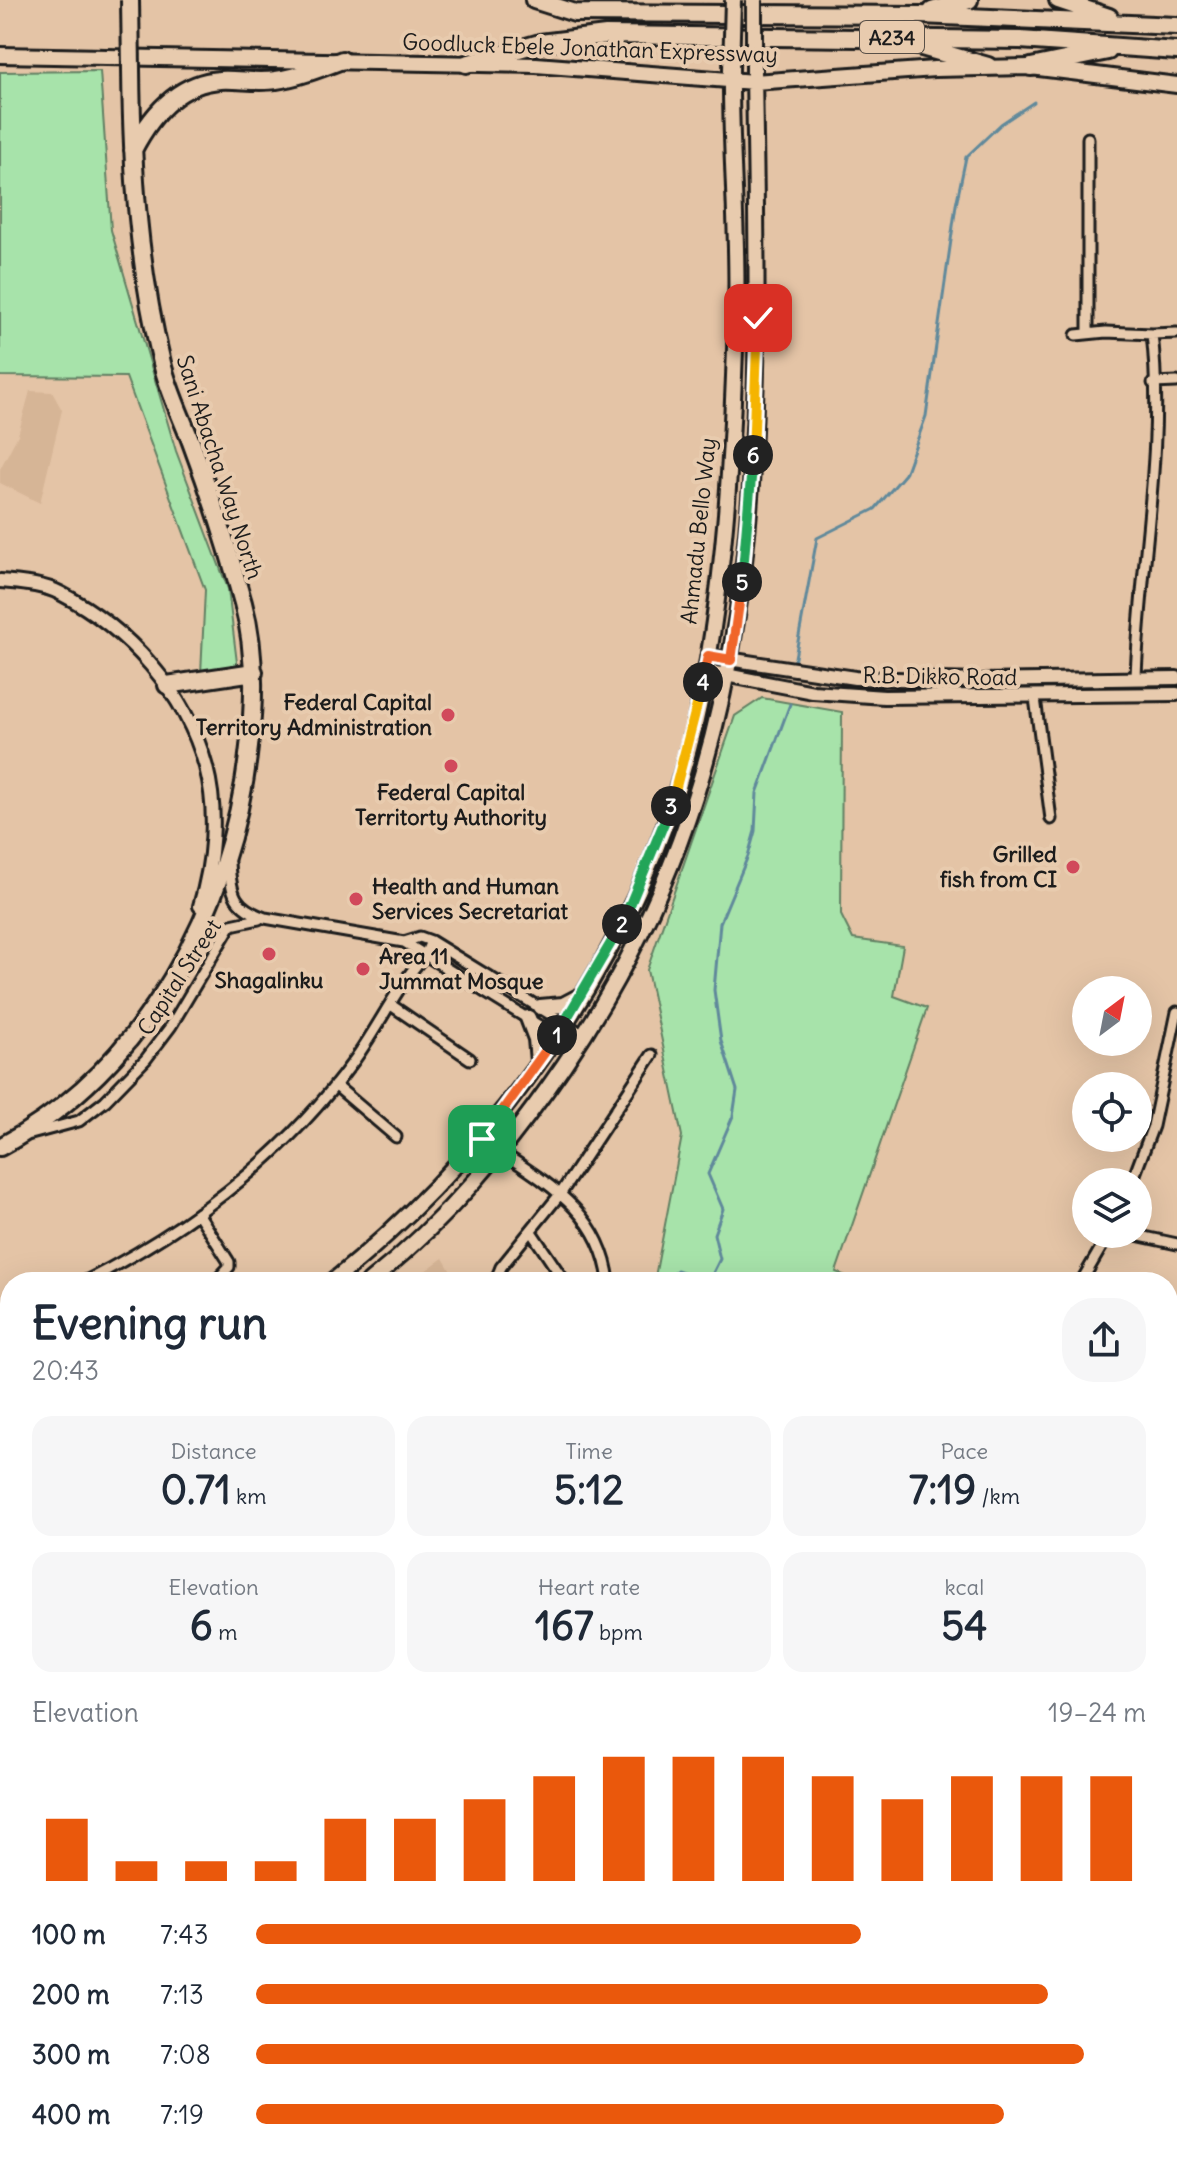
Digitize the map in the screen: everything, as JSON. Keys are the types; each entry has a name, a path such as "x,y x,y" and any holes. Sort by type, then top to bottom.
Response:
{"highway":[{"name":"Sani Abacha Way North","path":"4,1144 69,1099 111,1060 146,1018 186,955 228,857 248,763 254,672 243,604 220,524 162,367 143,278 132,152 130,0"},
{"name":"Goodluck Ebele Jonathan Expressway","path":"534,0 575,13 920,15 1177,26"},
{"path":"920,15 969,0"},
{"path":"1058,0 1125,22"},
{"name":"Goodluck Ebele Jonathan Expressway","path":"466,64 540,43 606,35 886,37 1145,47 1177,51"},
{"path":"886,37 988,66"},
{"path":"1031,67 1104,51 1145,47"},
{"path":"132,152 146,124 167,102 193,86 218,80 275,81 342,60"},
{"path":"167,685 254,672"}],"main road":[{"name":"Ahmadu Bello Way","path":"344,1272 412,1213 482,1139 538,1062 582,995 624,920 670,811 695,724 723,548 736,316 731,75 733,0"},
{"path":"381,1272 430,1230 502,1152 579,1041 625,967 670,872 702,784 731,660 746,554 756,393 754,0"},
{"name":"Goodluck Ebele Jonathan Expressway","path":"0,55 342,60 754,76 1031,67 1177,85"},
{"path":"540,1007 563,1005 582,995"},
{"path":"528,1018 536,1039 538,1062"}],"street":[{"path":"1088,138 1088,333"},
{"path":"1076,335 1177,333"},
{"path":"1136,677 1140,586 1151,509 1152,334"},
{"path":"1153,383 1177,382"},
{"path":"0,581 57,591 107,623 149,662 167,685 206,767 213,824 210,873 186,955"},
{"name":"R.B. Dikko Road","path":"706,663 731,660 813,674 981,681 1177,678"},
{"name":"R.B. Dikko Road","path":"706,663 728,675 813,692 898,697 1035,698 1177,694"},
{"path":"1035,698 1051,819"},
{"name":"Capital Street","path":"228,857 234,898 247,912 265,918 404,942 556,1036 579,1041"},
{"name":"Capital Street","path":"4,1144 79,1121 105,1101 171,1026 231,925 242,920 265,918"},
{"path":"404,942 420,937 431,941 565,1023 579,1041"},
{"path":"101,1272 198,1213 272,1153 335,1085 391,1005 415,966 420,953 420,937"},
{"path":"420,953 431,941"},
{"path":"391,1005 470,1059"},
{"path":"1137,1168 1156,1113 1177,1012"},
{"path":"499,1272 561,1193 652,1055"},
{"path":"335,1085 396,1137"},
{"path":"482,1139 579,1208 590,1227 606,1272"},
{"path":"198,1213 229,1262 224,1272"},
{"path":"532,1233 558,1272"},
{"path":"1152,1239 1177,1244"},
{"path":"1087,1272 1101,1248"}],"shaded area":[{"path":"30,391 52,392 62,410 40,503 0,483 0,469 18,435"},
{"path":"443,1258 451,1272 424,1272"}],"green space":[{"path":"100,71 111,230 176,451 228,589 238,671 201,674 205,590 126,377 0,376 0,72"},
{"path":"762,698 842,712 841,915 853,939 903,946 894,996 927,1008 836,1272 656,1272 682,1136 647,970 735,716"}],"waterway":[{"path":"794,663 817,538 875,509 905,474 926,416 956,205 966,157 1001,124 1034,102"},
{"path":"714,1272 720,1259 714,1234 723,1209 708,1174 733,1116 737,1090 721,1041 714,990 720,923 748,856 755,831 757,793 790,704"},
{"path":"675,1272 683,1272"}],"place":[{"name":"Federal Capital Territory Administration","path":"448,715"},
{"name":"Federal Capital Territorty Authority","path":"451,766"},
{"name":"Grilled fish from CI","path":"1073,867"},
{"name":"Health and Human Services Secretariat","path":"356,899"},
{"name":"Shagalinku","path":"269,954"},
{"name":"Area 11 Jummat Mosque","path":"363,969"}],"route":[{"path":"482,1139 556,1036 624,920 670,811 695,724 708,656 731,660 746,554 758,318"}]}
